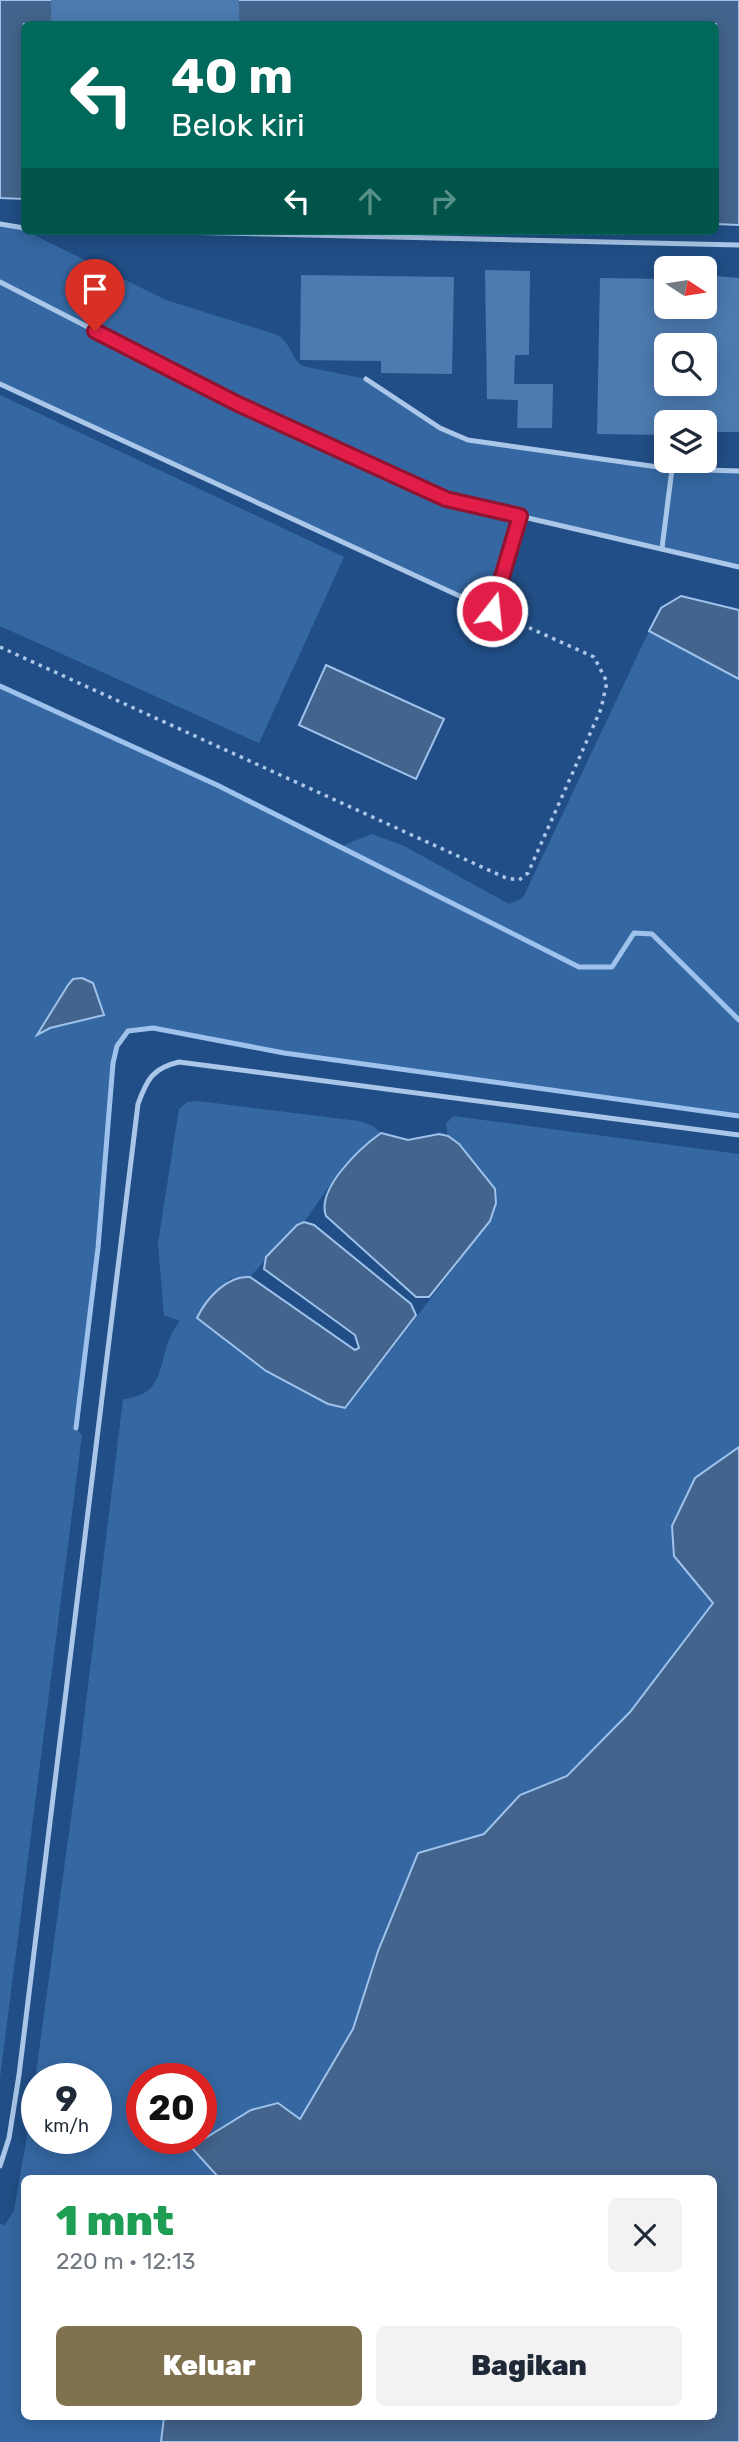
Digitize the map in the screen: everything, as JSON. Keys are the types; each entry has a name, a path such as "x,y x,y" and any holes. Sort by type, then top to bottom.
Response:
{"lane":[{"path":"0,224 21,228"},
{"path":"306,235 739,245"},
{"path":"0,282 238,404 446,499 739,567"},
{"path":"366,379 440,428 468,440 654,466"},
{"path":"0,384 492,611 520,516"},
{"path":"717,470 739,471"},
{"path":"662,548 671,473"},
{"path":"0,2166 9,2138 19,2075 138,1104 148,1077 160,1067 179,1062 739,1135"}],"path":[{"path":"0,647 506,878 519,880 528,873 596,722 607,682 594,657 492,611"}],"shaded area":[{"path":"0,0 739,0 739,225 719,224 719,21 21,21 21,199 0,198"},
{"path":"0,224 21,229 21,235 34,235 166,300 278,335 302,366 366,379 440,428 468,440 654,466 654,473 739,471 739,567 521,516 492,611 0,384"},
{"path":"0,395 344,557 259,743 0,626"},
{"path":"681,596 739,610 739,679 649,631 661,608"},
{"path":"649,631 739,679 739,1116 284,1053 153,1028 128,1031 117,1046 98,1248 76,1428 82,1435 0,2078 0,686 217,785 339,847 372,834 404,846 509,904 523,898","holes":["68,985 104,1015 50,1028 38,1034"]},
{"path":"326,665 444,719 416,779 299,725"},
{"path":"82,978 93,983 104,1015 50,1028 37,1035 68,985 73,979"},
{"path":"198,1101 359,1121 373,1126 381,1133 328,1188 304,1222 297,1225 250,1277 230,1279 200,1312 298,1386 328,1404 382,1362 490,1221 459,1144 448,1136 446,1124 453,1116 739,1154 739,1447 674,1556 713,1603 630,1712 567,1776 520,1795 484,1834 418,1853 378,1951 353,2030 299,2119 217,2140 217,2063 126,2063 126,2154 197,2154 216,2175 21,2175 21,2420 164,2420 161,2442 0,2442 0,2224 5,2225 14,2210 24,2154 112,2154 112,2063 37,2063 79,1760 123,1399 139,1396 156,1381 167,1346 180,1321 164,1315 158,1243 179,1109 187,1102"},
{"path":"381,1133 408,1140 439,1134 448,1136 459,1144 495,1189 496,1203 490,1221 429,1297 416,1297 326,1216 327,1194 333,1182 362,1148"},
{"path":"304,1222 314,1225 411,1304 416,1315 345,1408 328,1404 266,1371 197,1318 206,1303 225,1284 241,1277 250,1277 355,1350 359,1348 355,1335 264,1269 266,1257 297,1225"},
{"path":"739,1447 739,2442 161,2442 164,2420 717,2420 717,2175 216,2175 197,2154 217,2154 217,2131 251,2110 278,2103 300,2119 353,2029 378,1951 418,1853 484,1834 520,1795 567,1776 630,1712 713,1603 674,1556 672,1526 695,1478"}],"building":[{"path":"51,0 239,0 239,21 51,21"},
{"path":"485,270 530,271 529,355 515,355 514,384 553,384 552,428 517,428 518,400 487,399"},
{"path":"301,275 454,277 452,374 381,373 381,361 300,360"},
{"path":"718,276 739,278 739,432 717,432 717,410 654,410 654,435 597,434 600,278 654,279 654,319 717,319"}],"waterway":[{"path":"0,686 217,785 579,967 612,967 634,933 652,934 739,1020"},
{"path":"76,1428 98,1248 113,1063 117,1046 128,1031 153,1028 284,1053 739,1116"}],"route":[{"path":"95,331 238,404 446,499 520,516 492,611"}]}
